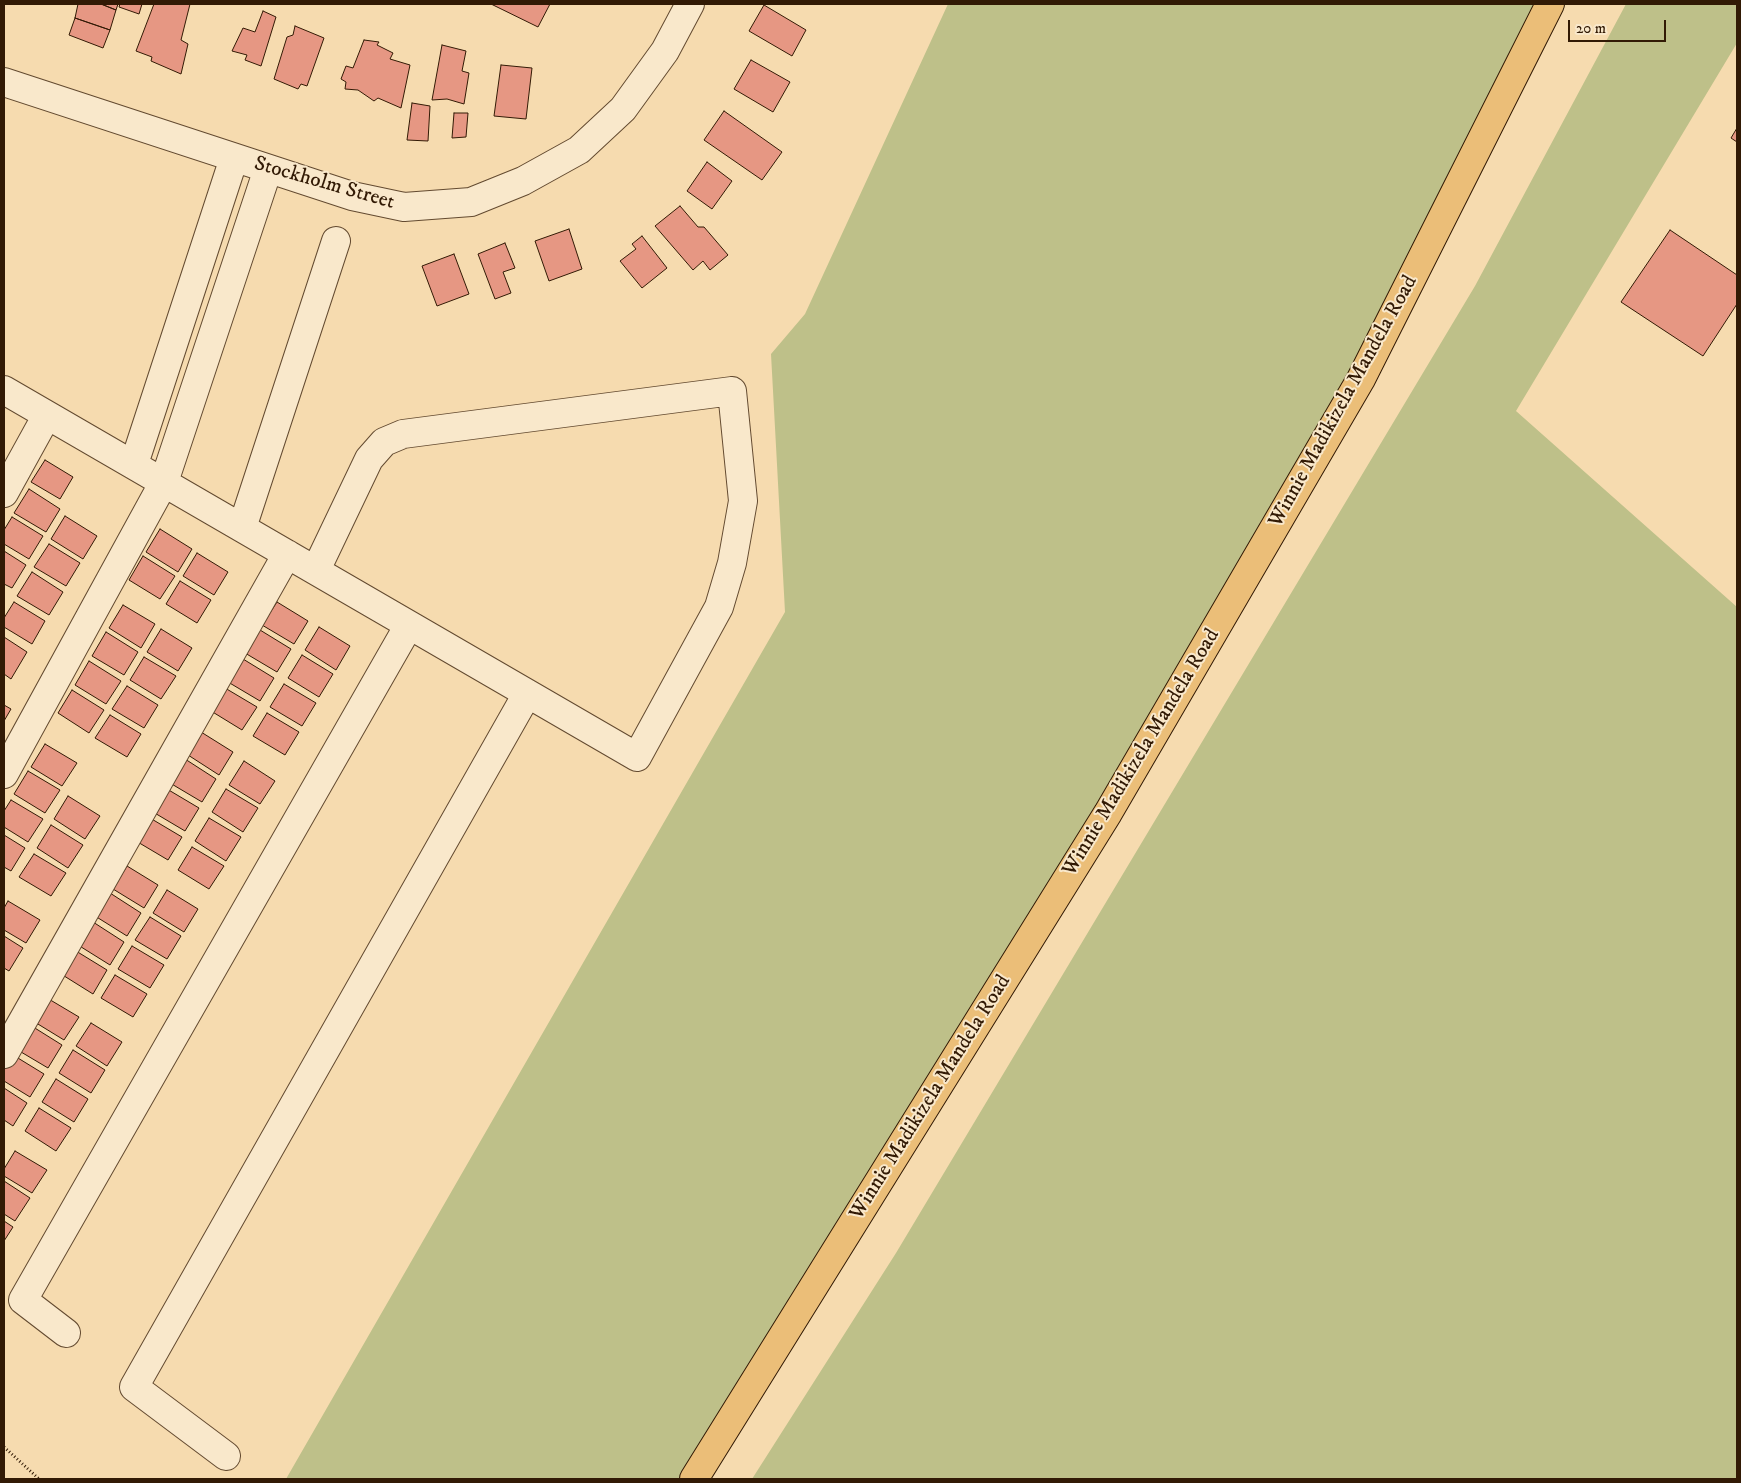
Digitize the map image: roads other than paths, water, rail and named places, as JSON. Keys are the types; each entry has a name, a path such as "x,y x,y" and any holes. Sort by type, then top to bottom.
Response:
{"main road":[{"name":"Winnie Madikizela Mandela Road","path":"694,1479 1108,813 1361,379 1550,4"}],"street":[{"name":"Stockholm Street","path":"4,82 352,196 404,206 471,202 523,182 579,150 623,109 664,51 690,4"},
{"path":"134,464 234,158"},
{"path":"4,774 164,482 268,169"},
{"path":"242,528 336,241"},
{"path":"4,390 637,757 719,607 732,564 743,501 732,391 403,434 384,442 369,459 316,570"},
{"path":"4,492 48,415"},
{"path":"4,1054 286,554"},
{"path":"66,1333 23,1300 410,625"},
{"path":"226,1456 134,1387 527,694"}]}
